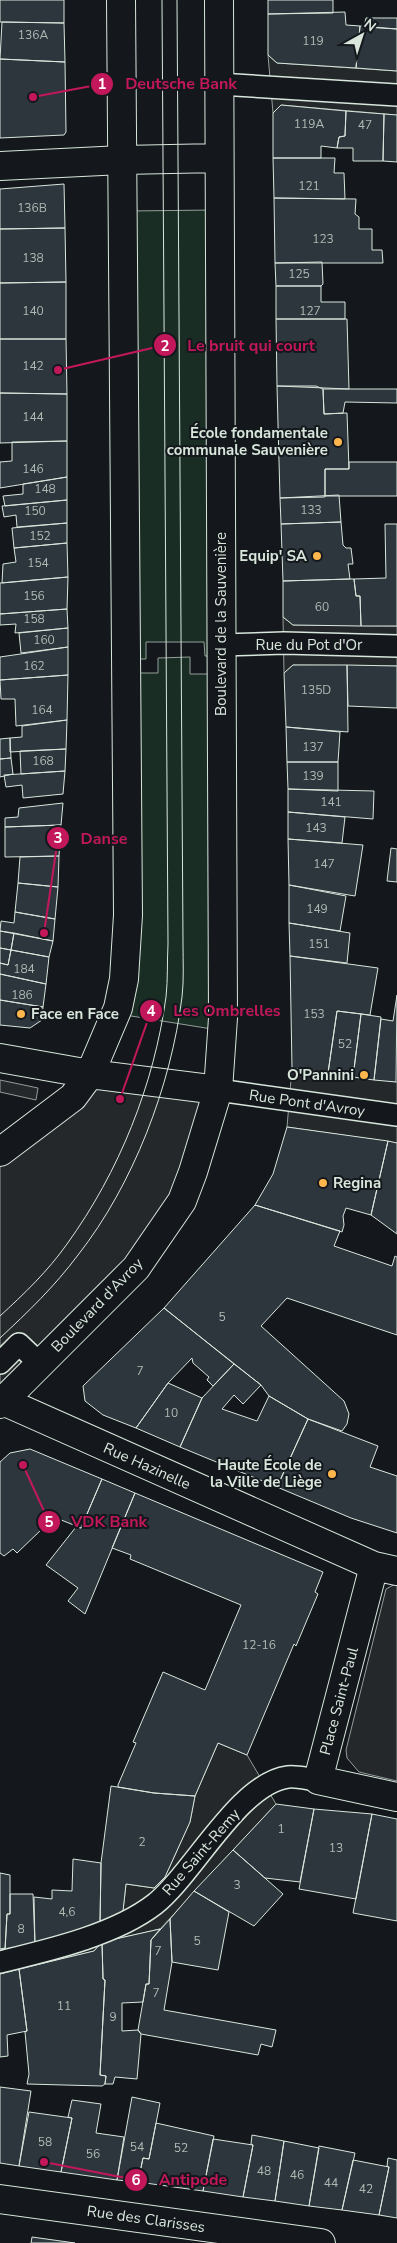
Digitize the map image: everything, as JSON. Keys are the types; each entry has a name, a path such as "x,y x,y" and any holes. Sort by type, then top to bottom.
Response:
{"street":[{"path":"0,1152 74,1097 90,1074 118,1008 124,979 127,923 121,0"},
{"name":"Boulevard de la Sauvenière","path":"218,1090 223,1018 219,0"},
{"path":"219,84 397,95"},
{"path":"0,166 122,160 219,158"},
{"name":"Rue du Pot d'Or","path":"221,645 284,643 397,646"},
{"path":"0,1058 90,1074 218,1090"},
{"name":"Rue Pont d'Avroy","path":"218,1090 397,1115"},
{"name":"Boulevard d'Avroy","path":"2,1402 136,1268 182,1201 193,1172 218,1090"},
{"path":"0,1363 19,1344 40,1364"},
{"name":"Rue Hazinelle","path":"2,1402 386,1569"},
{"name":"Place Saint-Paul","path":"318,1780 386,1569"},
{"name":"Rue Saint-Remy","path":"0,1962 50,1950 126,1922 155,1904 178,1881 228,1818 264,1786 287,1777 318,1780"},
{"path":"318,1780 397,1797"},
{"name":"Rue des Clarisses","path":"0,2199 321,2243"}],"green space":[{"path":"214,210 218,656 205,656 204,642 146,642 146,659 131,659 128,211"},
{"path":"190,657 190,674 218,674 218,1030 125,1015 131,673 158,673 158,658"}],"shaded area":[{"path":"268,55 277,63 397,71 397,115 281,105 273,113"},
{"path":"283,617 293,625 397,626 397,666 293,665 284,673"},
{"path":"292,1068 397,1082 397,1143 287,1127"},
{"path":"90,1074 218,1090 182,1201 0,1404 0,1152"},
{"path":"0,1080 38,1088 36,1100 0,1092"},
{"path":"397,1583 397,1781 359,1772 347,1758 346,1750 386,1589"},
{"path":"218,1743 247,1755 276,1804 160,1929 102,1942 94,1951 0,1974 0,1949 5,1948 5,1952 35,1945 123,1911 126,1884 154,1888 165,1877 190,1822 195,1796"}],"building":[{"path":"0,0 64,0 64,23 0,22"},
{"path":"268,0 333,0 333,13 268,14"},
{"path":"345,12 346,25 360,26 356,68 277,63 268,55 268,14"},
{"path":"366,18 397,18 397,29 364,27"},
{"path":"2,22 64,23 65,62 0,59"},
{"path":"360,26 397,29 397,71 356,68"},
{"path":"0,59 65,62 66,132 64,135 0,138"},
{"path":"281,105 346,111 345,136 339,137 337,148 321,146 321,158 273,158 273,113"},
{"path":"346,111 384,114 383,161 353,161 353,148 337,148 339,137 345,136"},
{"path":"384,114 397,115 397,162 383,161"},
{"path":"273,158 335,158 334,173 344,173 345,199 274,198"},
{"path":"64,184 65,228 0,229 0,189"},
{"path":"274,198 356,199 355,214 359,217 359,229 372,229 372,250 382,250 383,263 275,263"},
{"path":"65,228 66,282 0,283 0,229"},
{"path":"322,262 323,284 321,286 276,286 275,263"},
{"path":"66,282 66,339 0,339 0,283"},
{"path":"276,286 321,286 321,302 345,302 345,319 276,319"},
{"path":"276,319 347,319 349,389 277,386"},
{"path":"0,339 66,339 67,394 0,393"},
{"path":"277,386 316,386 323,389 324,414 347,413 349,469 325,469 325,497 280,498"},
{"path":"323,389 397,389 397,403 345,402 343,413 324,414"},
{"path":"0,393 67,394 67,441 0,443"},
{"path":"67,441 67,477 0,488 0,462 12,461 12,442"},
{"path":"349,462 397,462 397,496 325,496 325,469 349,469"},
{"path":"67,477 67,500 5,506 3,496 23,494 23,484"},
{"path":"339,495 341,522 281,524 280,498"},
{"path":"67,500 67,523 17,527 16,515 4,517 2,506"},
{"name":"Equip' SA","path":"341,522 343,545 346,548 351,548 353,564 348,564 350,579 283,581 281,524"},
{"path":"67,523 67,543 14,548 12,528"},
{"path":"385,524 397,524 397,626 361,626 360,596 356,596 354,579 386,578"},
{"path":"67,543 68,577 2,583 3,564 16,562 14,548"},
{"path":"68,577 67,609 0,614 0,583"},
{"path":"354,579 356,596 360,596 361,626 293,625 283,617 283,581"},
{"path":"67,609 68,628 15,633 16,624 0,625 0,614"},
{"path":"68,628 68,647 21,653 19,633"},
{"path":"68,647 68,675 0,680 0,657"},
{"path":"293,665 347,665 348,732 286,727 284,673"},
{"path":"347,665 397,666 397,708 348,706"},
{"path":"68,675 67,720 16,726 15,699 1,699 0,680"},
{"path":"67,720 66,749 10,752 10,738 22,737 22,726"},
{"path":"286,727 340,732 338,762 287,762"},
{"path":"10,738 11,758 0,759 0,739"},
{"path":"66,749 65,771 21,774 20,751"},
{"path":"11,758 13,774 0,777 0,759"},
{"path":"287,762 338,762 338,791 288,789"},
{"path":"65,771 63,794 23,798 22,785 6,787 4,775"},
{"path":"288,789 374,791 373,819 288,812"},
{"path":"63,803 61,825 5,827 5,818 18,817 19,808"},
{"path":"288,812 345,817 342,843 288,839"},
{"path":"61,825 59,856 5,857 5,827"},
{"path":"288,839 363,845 355,896 289,885"},
{"path":"391,848 397,849 397,882 387,881"},
{"path":"59,856 58,887 18,883 20,857"},
{"path":"18,883 58,887 55,919 15,912"},
{"path":"289,885 346,896 340,931 289,923"},
{"path":"15,912 55,919 53,941 0,931 1,921 14,923"},
{"path":"289,923 350,933 347,963 290,956"},
{"path":"0,931 14,933 11,950 0,948"},
{"path":"14,933 53,941 49,957 11,950"},
{"path":"0,948 11,950 8,965 0,963"},
{"path":"11,950 49,957 46,984 0,974 0,963 8,965"},
{"path":"290,956 378,968 370,1015 337,1011 328,1073 292,1068"},
{"path":"0,974 46,984 43,1007 0,1000"},
{"path":"397,995 396,1082 374,1080 381,1019 393,1021"},
{"name":"Face en Face","path":"0,1000 43,1007 42,1020 30,1028 0,1025"},
{"path":"337,1011 361,1014 353,1077 328,1073"},
{"path":"361,1014 381,1017 374,1080 353,1077"},
{"name":"Regina","path":"287,1127 388,1141 371,1215 346,1208 343,1216 344,1225 342,1232 255,1205 273,1174"},
{"path":"388,1141 397,1143 397,1234 371,1215"},
{"path":"255,1205 340,1231 334,1246 392,1266 395,1256 397,1257 397,1335 287,1298 261,1326 344,1401 349,1414 347,1424 342,1431 308,1419 269,1396 261,1385 164,1308"},
{"path":"164,1308 234,1364 213,1386 207,1380 209,1377 193,1363 192,1358 168,1383 136,1428 103,1415 85,1401 83,1386"},
{"path":"234,1364 261,1385 243,1404 234,1395 222,1409 257,1421 269,1396 308,1419 277,1487 180,1447 202,1398"},
{"path":"168,1383 202,1398 180,1447 136,1428"},
{"path":"308,1419 378,1446 370,1467 397,1476 397,1533 351,1518 277,1487"},
{"path":"30,1449 102,1479 81,1528 49,1515 38,1525 42,1529 17,1553 13,1549 4,1556 0,1553 0,1462 10,1453"},
{"path":"102,1479 135,1493 85,1614 68,1601 78,1588 46,1565 76,1527 81,1528"},
{"path":"135,1493 323,1572 315,1592 318,1594 296,1646 294,1644 247,1755 218,1743 195,1796 154,1793 118,1787 118,1785 136,1743 133,1742 163,1672 205,1690 241,1605 130,1559 131,1555 112,1548"},
{"path":"111,1786 154,1793 195,1796 190,1822 165,1877 154,1888 126,1884 123,1911 100,1924 101,1863"},
{"path":"276,1804 314,1809 300,1882 265,1878 233,1850"},
{"path":"314,1809 372,1814 356,1899 299,1889"},
{"path":"372,1814 397,1819 397,1921 353,1913"},
{"path":"233,1850 283,1894 254,1926 194,1891"},
{"path":"73,1859 101,1863 100,1924 35,1945 34,1897 52,1899 52,1890 72,1891"},
{"path":"0,1873 10,1875 10,1914 7,1914 5,1948 0,1949"},
{"path":"194,1891 229,1912 218,1970 172,1962 170,1919"},
{"path":"10,1894 33,1894 35,1945 5,1952 7,1914 10,1914"},
{"path":"170,1919 172,1962 164,2010 276,2030 272,2047 261,2044 258,2055 141,2034 138,2030 146,1984 149,1984 151,1940"},
{"path":"160,1929 151,1940 149,1984 146,1984 143,2002 122,2003 122,2031 138,2030 141,2034 137,2079 115,2077 113,2084 105,2084 106,2076 100,2075 105,1980 103,1979 102,1942"},
{"path":"102,1942 103,1979 105,1980 100,2075 106,2076 105,2084 102,2086 27,2084 29,2074 25,2032 27,2031 19,1969 94,1951"},
{"path":"19,1969 27,2031 7,2035 8,2056 0,2057 0,1974"},
{"path":"0,2087 31,2091 19,2166 0,2163"},
{"path":"132,2097 160,2103 149,2159 143,2158 138,2182 117,2180"},
{"path":"72,2100 101,2104 96,2133 124,2137 117,2180 61,2172 72,2118 68,2117"},
{"path":"29,2112 72,2118 61,2172 19,2166"},
{"path":"156,2123 214,2136 203,2191 138,2182 143,2158 149,2159"},
{"path":"252,2135 284,2141 275,2201 243,2197 253,2145 251,2144"},
{"path":"213,2139 253,2145 243,2197 203,2191"},
{"path":"284,2141 319,2148 309,2206 275,2201"},
{"path":"319,2146 355,2153 342,2210 309,2206"},
{"path":"388,2158 397,2160 397,2218 379,2215 389,2167 387,2166"},
{"path":"353,2160 389,2167 379,2215 342,2210"},
{"path":"32,2237 75,2243 31,2243"}],"tram line":[{"path":"0,1316 35,1282 60,1254 103,1187 132,1126 143,1095 153,1063 166,997 168,944 162,0"},
{"path":"0,1338 60,1277 98,1227 116,1198 132,1166 159,1099 177,1031 182,997 177,0"}],"place":[{"name":"Deutsche Bank","path":"33,97"},
{"name":"Le bruit qui court","path":"58,370"},
{"name":"École fondamentale communale Sauvenière","path":"338,442"},
{"name":"Equip' SA","path":"317,556"},
{"name":"Danse","path":"44,933"},
{"name":"Face en Face","path":"21,1014"},
{"name":"O'Pannini","path":"364,1075"},
{"name":"Les Ombrelles","path":"120,1099"},
{"name":"Regina","path":"323,1183"},
{"name":"VDK Bank","path":"23,1465"},
{"name":"Haute École de la Ville de Liège","path":"332,1474"},
{"name":"Antipode","path":"44,2162"}]}
